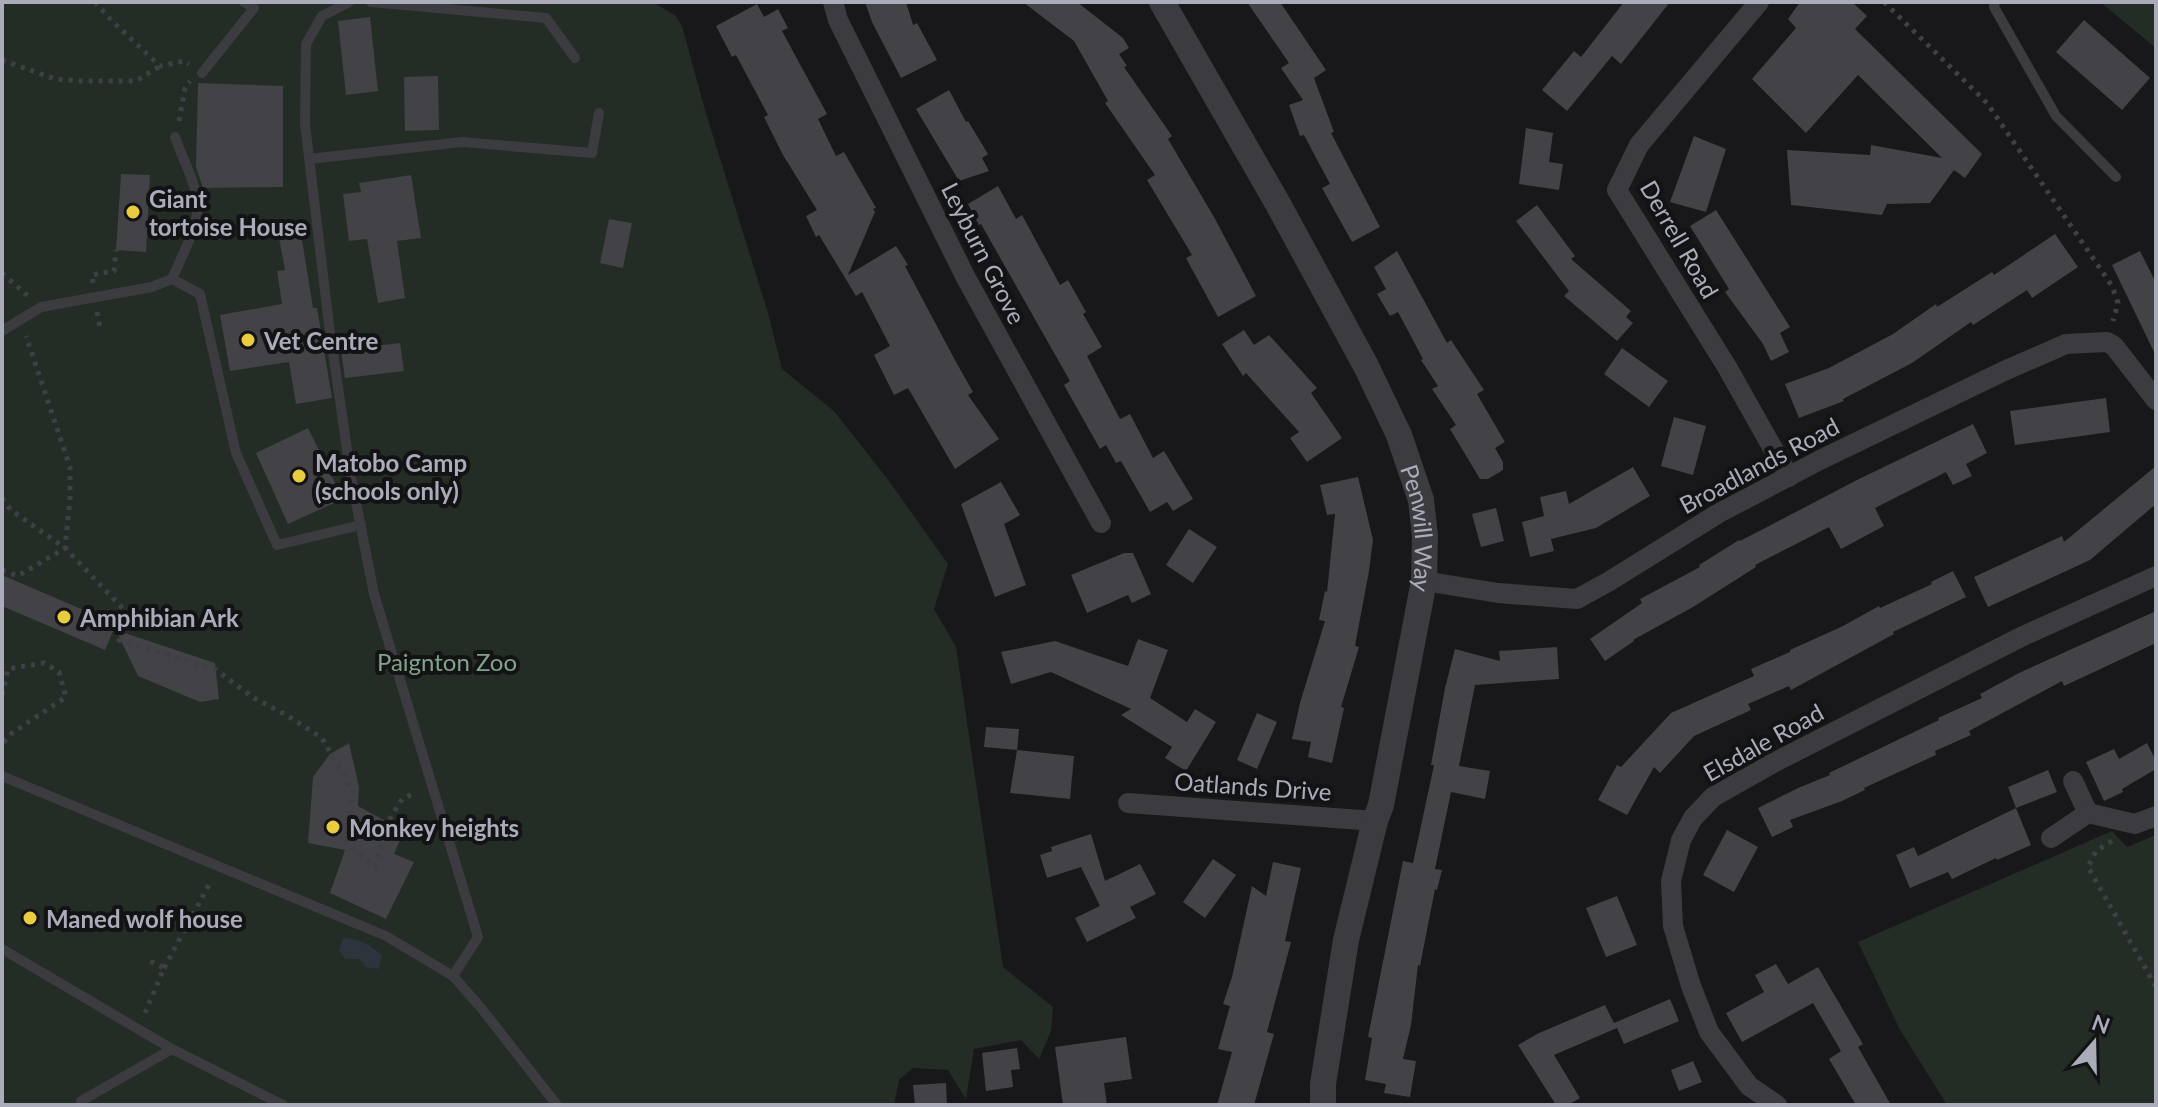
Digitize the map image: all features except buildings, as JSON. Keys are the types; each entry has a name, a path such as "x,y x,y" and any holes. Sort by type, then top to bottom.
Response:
{"street":[{"name":"Leyburn Grove","path":"833,2 838,20 966,278 1101,523"},
{"name":"Penwill Way","path":"1162,2 1278,204 1366,366 1399,435 1421,500 1425,536 1424,581 1381,805 1346,940 1323,1084 1323,1105"},
{"name":"Derrell Road","path":"1759,2 1639,145 1617,190 1727,367 1789,477"},
{"name":"Broadlands Road","path":"1424,581 1498,593 1577,599 1719,513 2004,371 2066,344 2110,344"},
{"path":"2110,344 2156,400"},
{"name":"Elsdale Road","path":"1777,1105 1749,1086 1709,1032 1677,941 1673,926 1671,881 1681,840 1693,818 1713,797 1800,749 2023,636 2156,576"},
{"path":"2073,781 2088,813"},
{"name":"Oatlands Drive","path":"1128,803 1375,821"},
{"path":"2051,838 2088,813 2135,824 2156,816"}],"lane":[{"path":"202,73 254,8 244,2"},
{"path":"349,2 322,16 306,44 305,124 351,477 374,594 478,937 453,976"},
{"path":"371,2 546,18 575,58"},
{"path":"1995,2 1994,7 2056,116 2116,177"},
{"path":"309,159 462,142 592,153 599,113"},
{"path":"2,331 41,307 152,287 172,279 192,231 198,203 175,137"},
{"path":"172,279 200,294 236,453 277,545 361,525"},
{"path":"2,776 386,936 453,976 557,1105"},
{"path":"2,949 172,1049 283,1105"},
{"path":"83,1105 81,1101 172,1049"}],"path":[{"path":"95,2 160,66"},
{"path":"1884,2 1987,103 2112,286 2118,303 2110,344"},
{"path":"2,60 55,79 81,81 136,81 160,66 184,61 202,73 191,79 185,88 175,137"},
{"path":"95,298 92,275 114,271 116,250"},
{"path":"2,273 41,307"},
{"path":"20,319 70,467 65,548"},
{"path":"2,498 11,510 65,548 130,616 119,640 216,670 254,698 322,738 353,791 346,842 375,867 388,822 402,799 431,786"},
{"path":"2,570 18,576 65,548"},
{"path":"2,695 8,669 44,663 59,672 66,697 12,733 2,744"},
{"path":"2135,824 2096,851 2088,867 2156,987"},
{"path":"138,1029 164,968 219,866"},
{"path":"148,960 164,968"}],"green space":[{"name":"Paignton Zoo","path":"2,2 652,2 675,15 682,26 782,369 834,411 948,564 934,609 956,647 1003,967 1053,1007 1051,1031 1039,1059 1021,1040 974,1049 966,1099 948,1070 913,1068 899,1080 894,1105 2,1105"},
{"path":"2100,2 2156,2 2156,48"},
{"path":"2112,831 2127,847 2156,835 2156,1105 1947,1105 1899,1028 1858,942"}],"shaded area":[{"path":"343,938 375,949 382,957 378,969 366,967 359,959 345,959 339,950"}],"place":[{"name":"Giant tortoise House","path":"133,212"},
{"name":"Vet Centre","path":"248,340"},
{"name":"Matobo Camp (schools only)","path":"299,476"},
{"name":"Amphibian Ark","path":"64,617"},
{"name":"Monkey heights","path":"333,827"},
{"name":"Maned wolf house","path":"30,918"}]}
